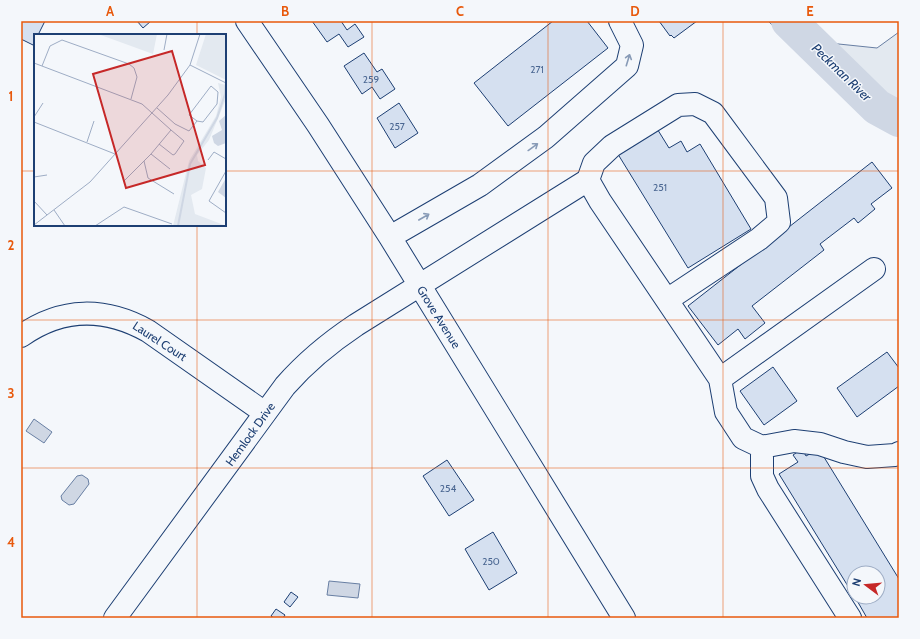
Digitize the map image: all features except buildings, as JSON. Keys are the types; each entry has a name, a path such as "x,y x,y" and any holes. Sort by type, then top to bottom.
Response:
{"street":[{"name":"Grove Avenue","path":"247,21 318,125 390,237 624,618"},
{"path":"390,237 480,185 546,137 627,66 632,45 620,21"},
{"path":"667,300 759,239 779,222 776,198 713,113 695,104 678,105 612,146 594,163 588,180 600,201 720,379 726,412 743,438 762,446 794,441 820,444 844,452 867,457 895,455 899,453"},
{"name":"Hemlock Drive","path":"115,618 285,386 314,356 334,339 351,328 588,180"},
{"path":"720,379 874,269"},
{"name":"Laurel Court","path":"21,336 31,329 48,321 65,316 100,314 116,317 133,323 148,331 265,413"},
{"path":"762,446 762,476 768,489 850,618"}],"shaded area":[{"path":"768,21 814,21 829,43 877,48 899,32 899,130 857,107"},
{"path":"34,419 52,432 44,443 26,431"},
{"path":"82,475 88,479 89,484 74,504 69,505 62,500 61,496 77,476"},
{"path":"329,581 360,584 358,598 327,595"}],"waterway":[{"name":"Peckman River","path":"789,21 877,107 899,119"}]}
